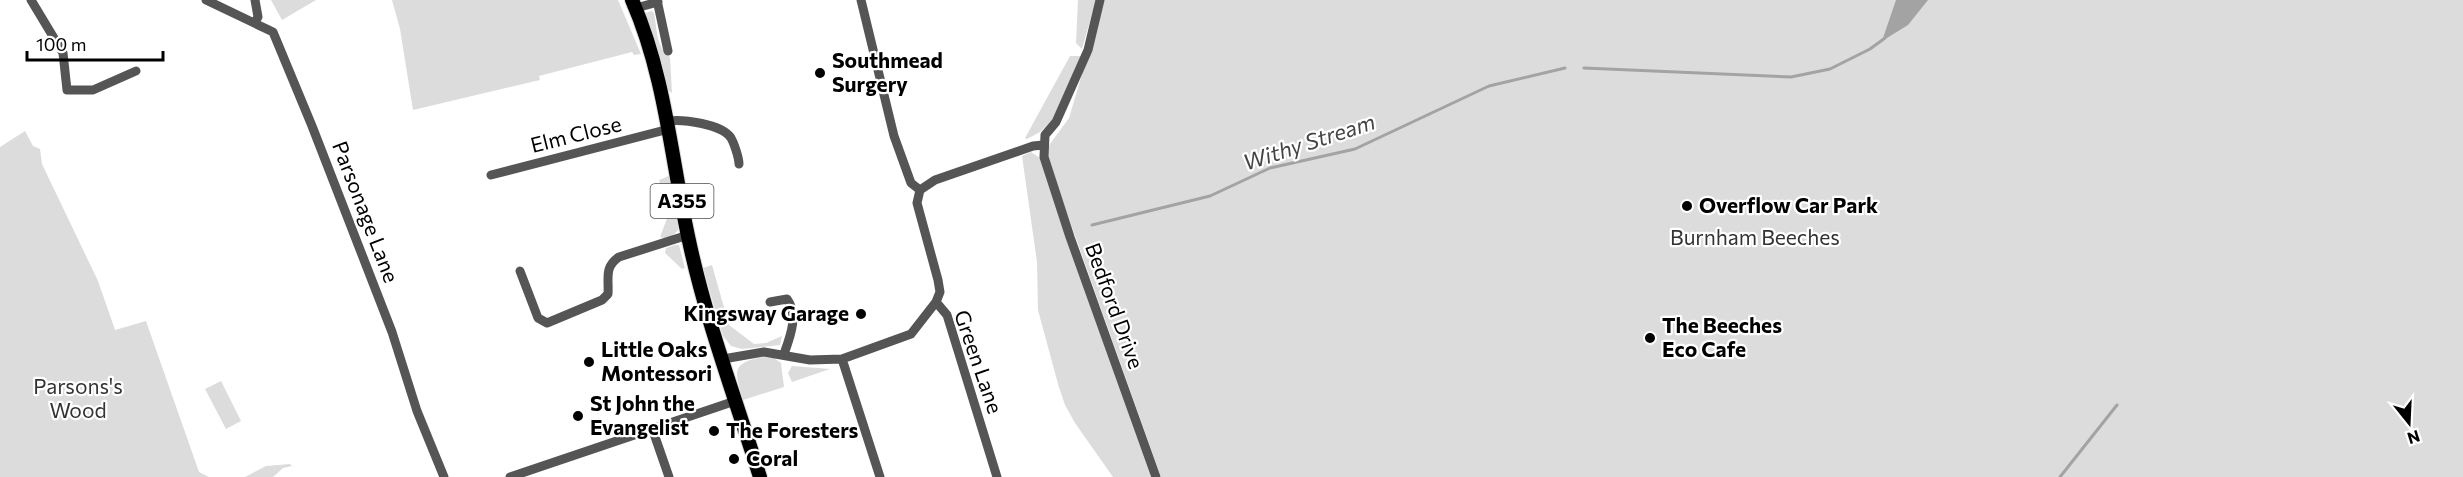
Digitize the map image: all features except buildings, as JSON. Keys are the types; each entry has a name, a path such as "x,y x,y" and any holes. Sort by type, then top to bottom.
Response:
{"main road":[{"name":"A355","path":"634,4 658,76 688,236 702,294 760,477"}],"street":[{"path":"31,0 63,53 68,90 93,90 136,71"},
{"name":"Parsonage Lane","path":"206,0 273,32 392,332 417,411 444,477"},
{"path":"255,0 258,17 255,22"},
{"path":"861,0 894,136 911,183 920,189 935,180 1034,146 1043,145 1045,135 1056,122 1088,50 1100,0"},
{"path":"634,4 658,1 668,51"},
{"name":"Elm Close","path":"492,175 689,121 723,132 732,139 740,164"},
{"name":"Bedford Drive","path":"1043,145 1044,157 1070,237 1156,477"},
{"name":"Green Lane","path":"920,189 916,202 938,280 940,292 936,302 947,315 997,477"},
{"path":"520,271 538,318 547,322 602,300 608,294 607,271 611,262 688,236"},
{"path":"770,302 788,299 790,302 794,317 791,335 784,354"},
{"path":"723,359 764,352 810,360 843,360 911,334 936,302"},
{"path":"843,360 880,477"},
{"path":"510,477 735,401"},
{"path":"652,428 669,477"}],"green space":[{"path":"271,0 316,0 282,20"},
{"path":"392,0 618,0 641,54 634,55 632,52 539,76 540,80 413,110 400,29"},
{"path":"1078,0 1096,0 1082,49 1076,43"},
{"name":"Burnham Beeches","path":"1104,0 2463,0 2463,477 1161,477 1046,154 1050,144 1069,118"},
{"path":"651,11 654,13 662,48 670,57 672,93 667,90 644,18 646,13"},
{"path":"1070,56 1081,56 1052,120 1040,132 1025,138"},
{"name":"Parsons's Wood","path":"25,131 33,146 40,149 42,164 98,281 115,330 146,321 199,472 209,477 0,477 0,147"},
{"path":"1031,152 1040,158 1153,477 1113,477 1065,405 1038,310 1037,262 1022,156"},
{"path":"669,176 671,197 678,219 678,230 672,236 665,238 660,237 669,213 659,180"},
{"path":"679,245 685,268 682,269 665,253 666,248"},
{"path":"712,265 729,325 754,344 766,343 782,336 780,345 742,349 731,346 723,336 703,268"},
{"path":"763,357 774,358 781,363 784,387 743,400 737,376 738,370 745,362"},
{"path":"792,366 830,369 792,382 788,373"},
{"path":"221,381 241,421 226,429 205,389"},
{"path":"290,464 292,466 283,468 273,477 245,477 266,466"}],"shaded area":[{"path":"1896,0 1928,0 1908,25 1882,41"}],"waterway":[{"name":"Withy Stream","path":"1584,68 1791,77 1830,69 1870,49 1885,38"},
{"name":"Withy Stream","path":"1092,225 1210,196 1270,168 1355,149 1489,86 1565,68"},
{"path":"2060,477 2117,405"}],"place":[{"name":"Southmead Surgery","path":"820,73"},
{"name":"Overflow Car Park","path":"1687,206"},
{"name":"Kingsway Garage","path":"861,314"},
{"name":"The Beeches Eco Cafe","path":"1650,338"},
{"name":"Little Oaks Montessori","path":"589,362"},
{"name":"St John the Evangelist","path":"578,416"},
{"name":"The Foresters","path":"714,431"},
{"name":"Coral","path":"734,459"}]}
